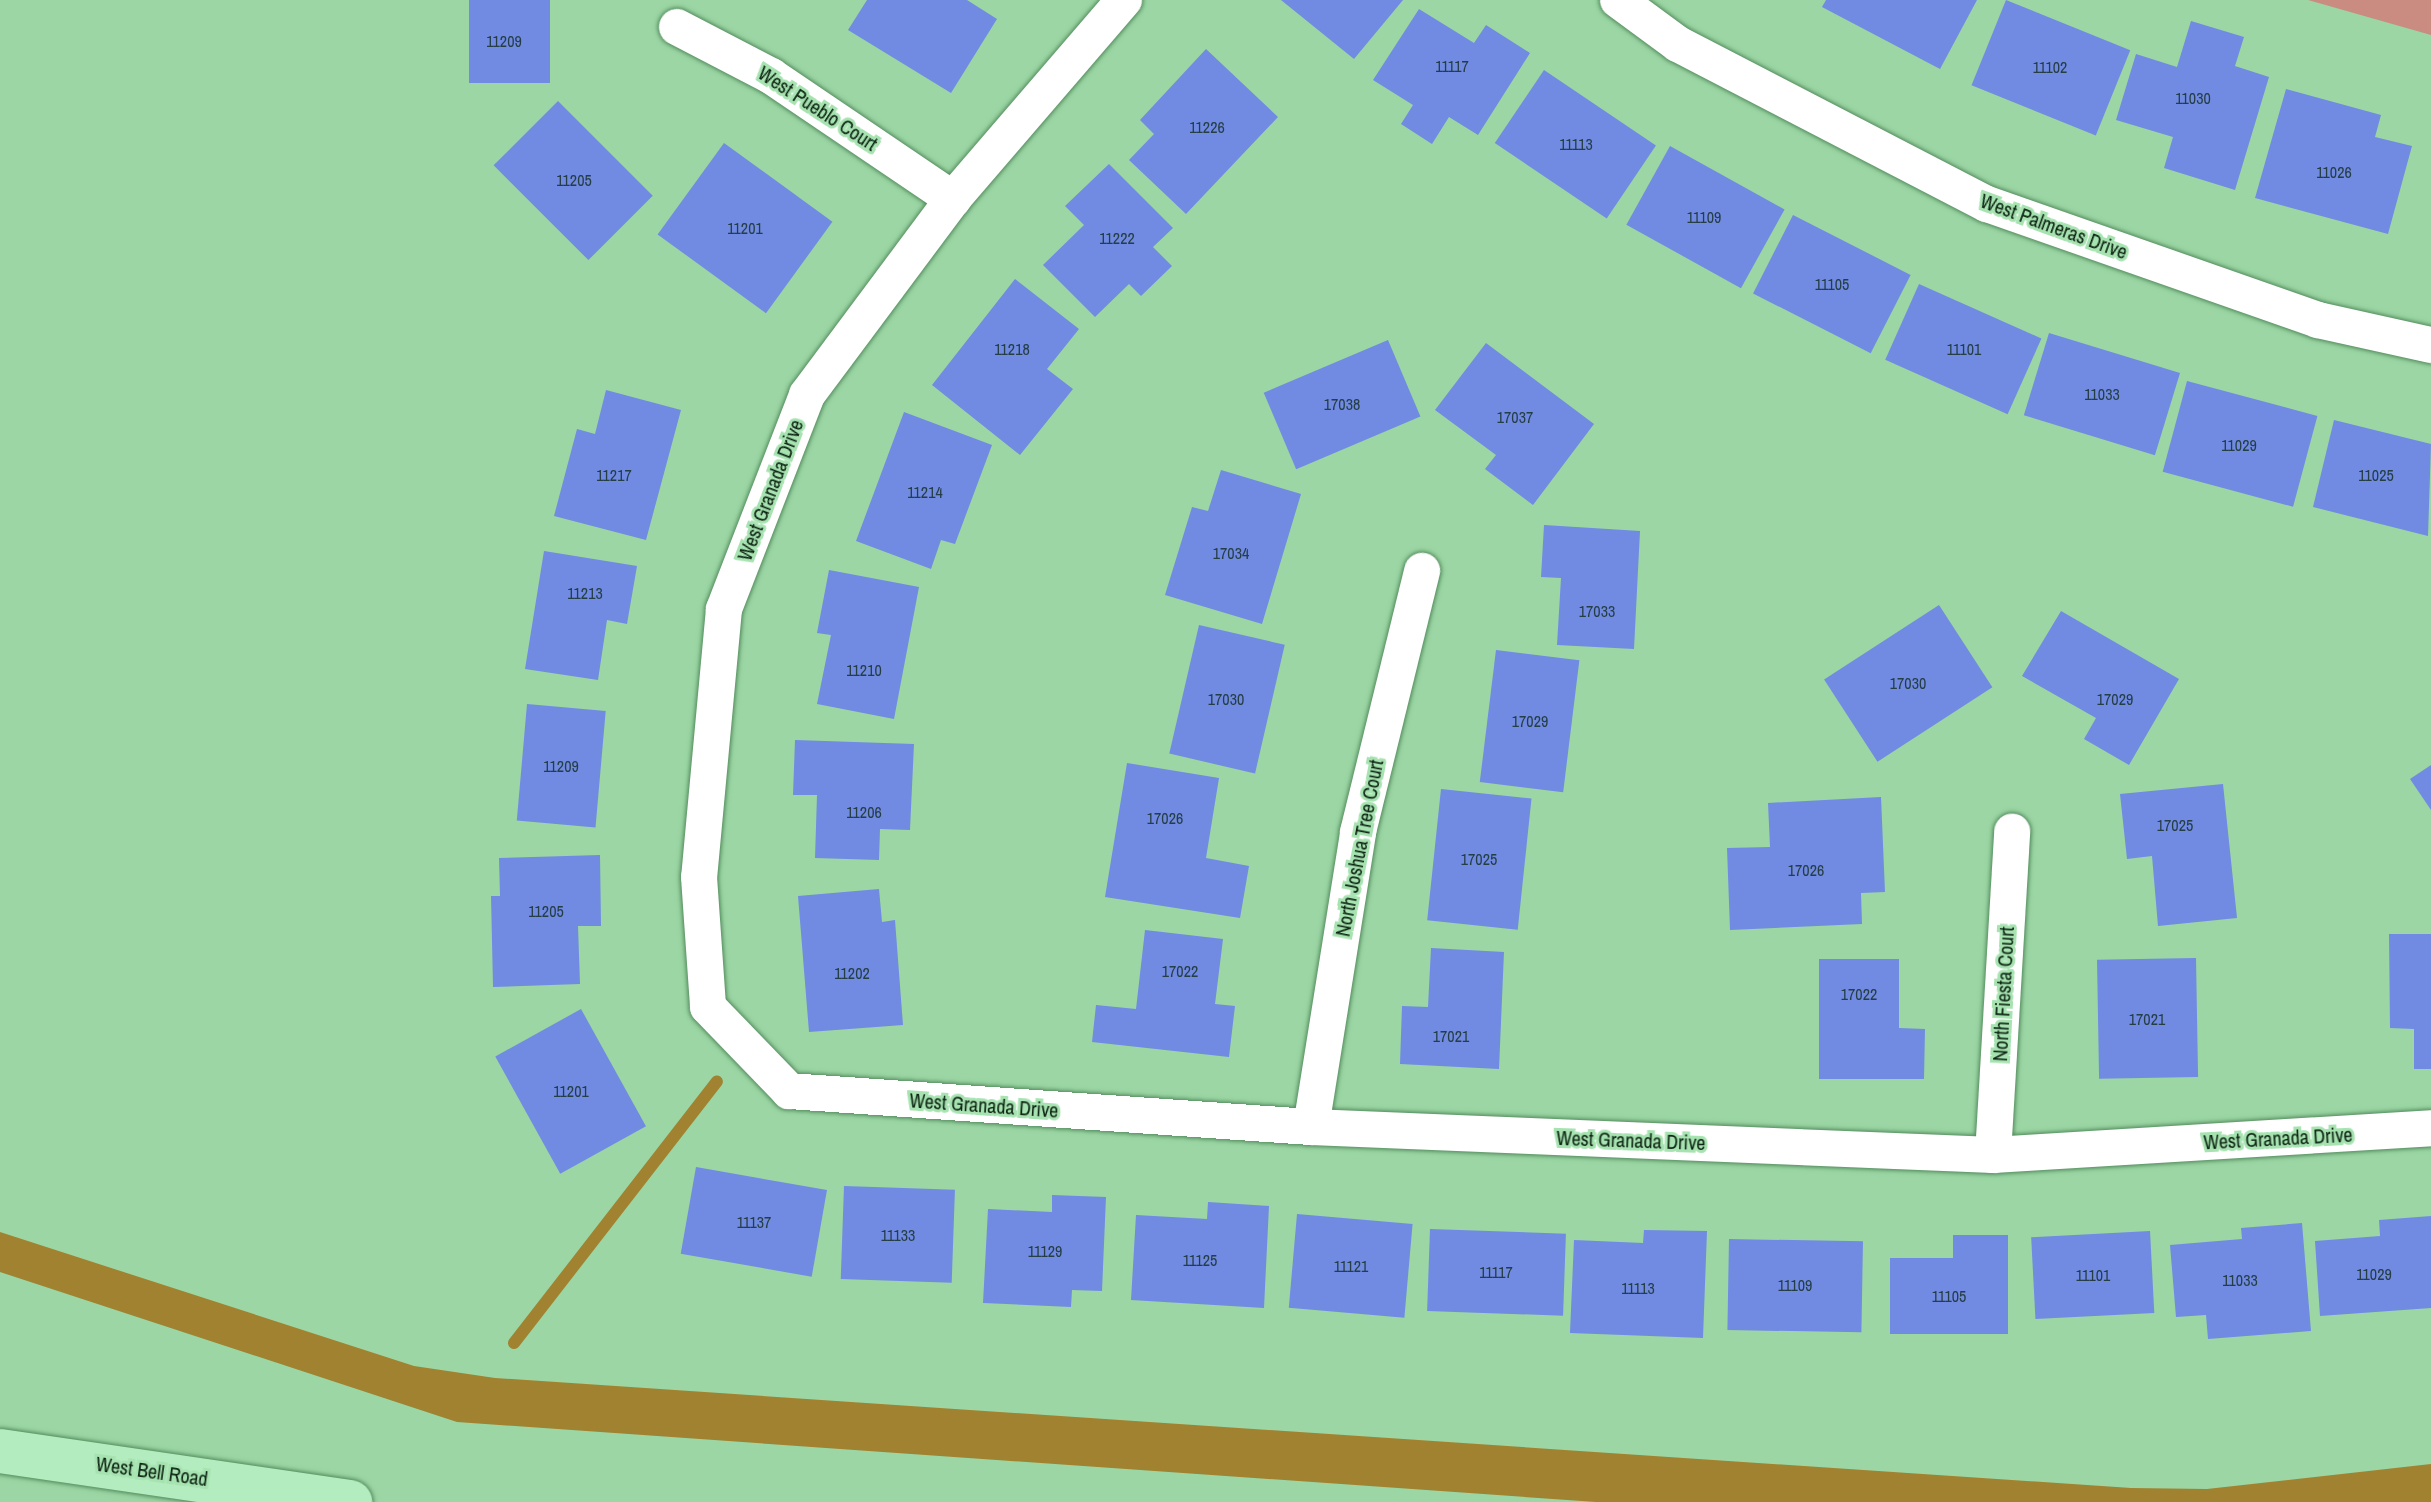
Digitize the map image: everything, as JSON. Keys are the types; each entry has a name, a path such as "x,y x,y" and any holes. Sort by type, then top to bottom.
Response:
{"main road":[{"name":"West Bell Road","path":"0,1451 350,1502"}],"street":[{"name":"West Granada Drive","path":"1124,0 953,199 807,395 724,609 699,877 708,1007 789,1091 1311,1127 1993,1155 2431,1128"},
{"name":"West Palmeras Drive","path":"1618,0 1678,44 1987,204 2318,320 2431,345"},
{"name":"West Pueblo Court","path":"677,27 771,76 953,199"},
{"name":"North Joshua Tree Court","path":"1311,1127 1358,832 1422,571"},
{"name":"North Fiesta Court","path":"1993,1155 2012,832"}],"shaded area":[{"path":"2308,0 2431,0 2431,35"},
{"path":"0,1232 414,1366 495,1378 2131,1488 2207,1489 2431,1464 2431,1502 1596,1502 457,1422 0,1272"}],"building":[{"path":"469,0 550,0 550,83 469,83"},
{"path":"867,0 967,0 997,19 951,93 848,30"},
{"path":"1281,0 1403,0 1354,59"},
{"path":"1826,0 1977,0 1940,69 1822,7"},
{"path":"2006,0 2130,50 2096,135 1972,85"},
{"path":"1419,9 1474,43 1486,25 1530,53 1478,135 1449,117 1432,144 1401,124 1413,105 1373,80"},
{"path":"2191,21 2244,37 2235,66 2269,77 2235,190 2164,168 2173,137 2116,120 2136,54 2177,67"},
{"path":"1206,49 1278,117 1186,214 1129,160 1154,134 1140,120"},
{"path":"1544,70 1656,145 1607,218 1495,143"},
{"path":"2286,89 2381,115 2375,137 2412,146 2388,234 2255,198"},
{"path":"558,101 653,196 588,260 494,165"},
{"path":"724,143 832,222 766,313 658,234"},
{"path":"1670,146 1785,210 1741,288 1626,225"},
{"path":"1109,164 1173,228 1153,247 1172,266 1141,296 1129,284 1095,317 1043,265 1084,225 1065,206"},
{"path":"1793,215 1911,275 1871,353 1753,293"},
{"path":"1015,279 1079,329 1047,369 1073,389 1020,455 932,385"},
{"path":"1919,284 2041,339 2008,414 1885,360"},
{"path":"2049,333 2180,373 2155,455 2024,415"},
{"path":"1388,340 1420,416 1296,469 1264,393"},
{"path":"1486,343 1594,424 1533,505 1485,469 1496,455 1435,410"},
{"path":"2187,381 2317,416 2293,507 2163,472"},
{"path":"606,390 681,410 646,540 554,516 577,429 595,434"},
{"path":"904,412 992,445 955,544 941,540 931,569 856,541"},
{"path":"2334,420 2431,444 2428,536 2313,507"},
{"path":"1221,470 1301,494 1262,624 1165,595 1192,507 1208,511"},
{"path":"1544,525 1640,531 1634,649 1557,645 1561,578 1541,577"},
{"path":"544,551 637,566 627,624 607,620 598,680 525,669"},
{"path":"829,570 919,587 894,719 817,704 831,635 817,633"},
{"path":"1939,605 1992,687 1877,762 1824,680"},
{"path":"2061,611 2179,679 2129,765 2084,739 2096,718 2022,676"},
{"path":"1199,625 1285,645 1255,773 1169,754"},
{"path":"1496,650 1579,660 1563,792 1480,782"},
{"path":"527,704 606,711 596,827 517,821"},
{"path":"795,740 914,744 910,830 880,829 879,860 815,858 817,795 793,795"},
{"path":"1127,763 1219,778 1206,858 1249,866 1240,918 1105,897"},
{"path":"2431,765 2431,810 2410,779"},
{"path":"2223,784 2237,918 2158,926 2152,856 2127,859 2120,794"},
{"path":"1441,789 1532,799 1518,930 1427,920"},
{"path":"1881,797 1885,892 1861,893 1862,924 1730,930 1727,848 1770,847 1768,803"},
{"path":"600,855 601,926 578,926 580,984 493,987 491,896 500,896 499,858"},
{"path":"879,889 882,922 895,920 903,1025 809,1032 798,896"},
{"path":"1145,930 1223,939 1215,1004 1235,1006 1229,1057 1092,1042 1096,1005 1136,1009"},
{"path":"2389,934 2431,934 2431,1069 2414,1069 2414,1029 2390,1028"},
{"path":"1431,948 1504,952 1499,1069 1400,1064 1402,1006 1428,1007"},
{"path":"2196,958 2198,1077 2099,1079 2097,960"},
{"path":"1819,959 1899,959 1899,1028 1925,1029 1924,1079 1819,1079"},
{"path":"581,1009 646,1126 560,1174 495,1057"},
{"path":"696,1167 827,1190 812,1277 681,1254"},
{"path":"844,1186 955,1190 952,1283 841,1279"},
{"path":"1052,1195 1106,1197 1102,1291 1072,1290 1071,1307 983,1303 988,1209 1052,1212"},
{"path":"1208,1202 1269,1206 1264,1308 1131,1300 1136,1215 1207,1219"},
{"path":"1297,1214 1413,1224 1404,1318 1289,1308"},
{"path":"2431,1216 2431,1308 2320,1316 2315,1241 2380,1236 2379,1220"},
{"path":"2302,1223 2311,1331 2208,1339 2206,1315 2176,1317 2170,1245 2242,1239 2241,1228"},
{"path":"1430,1229 1566,1234 1563,1316 1427,1311"},
{"path":"1644,1230 1707,1231 1703,1338 1570,1333 1574,1240 1643,1243"},
{"path":"2150,1231 2154,1313 2035,1319 2031,1237"},
{"path":"1953,1235 2008,1235 2008,1334 1890,1334 1890,1258 1953,1258"},
{"path":"1729,1239 1863,1241 1861,1332 1727,1330"}],"waterway":[{"path":"514,1343 717,1081"}]}
